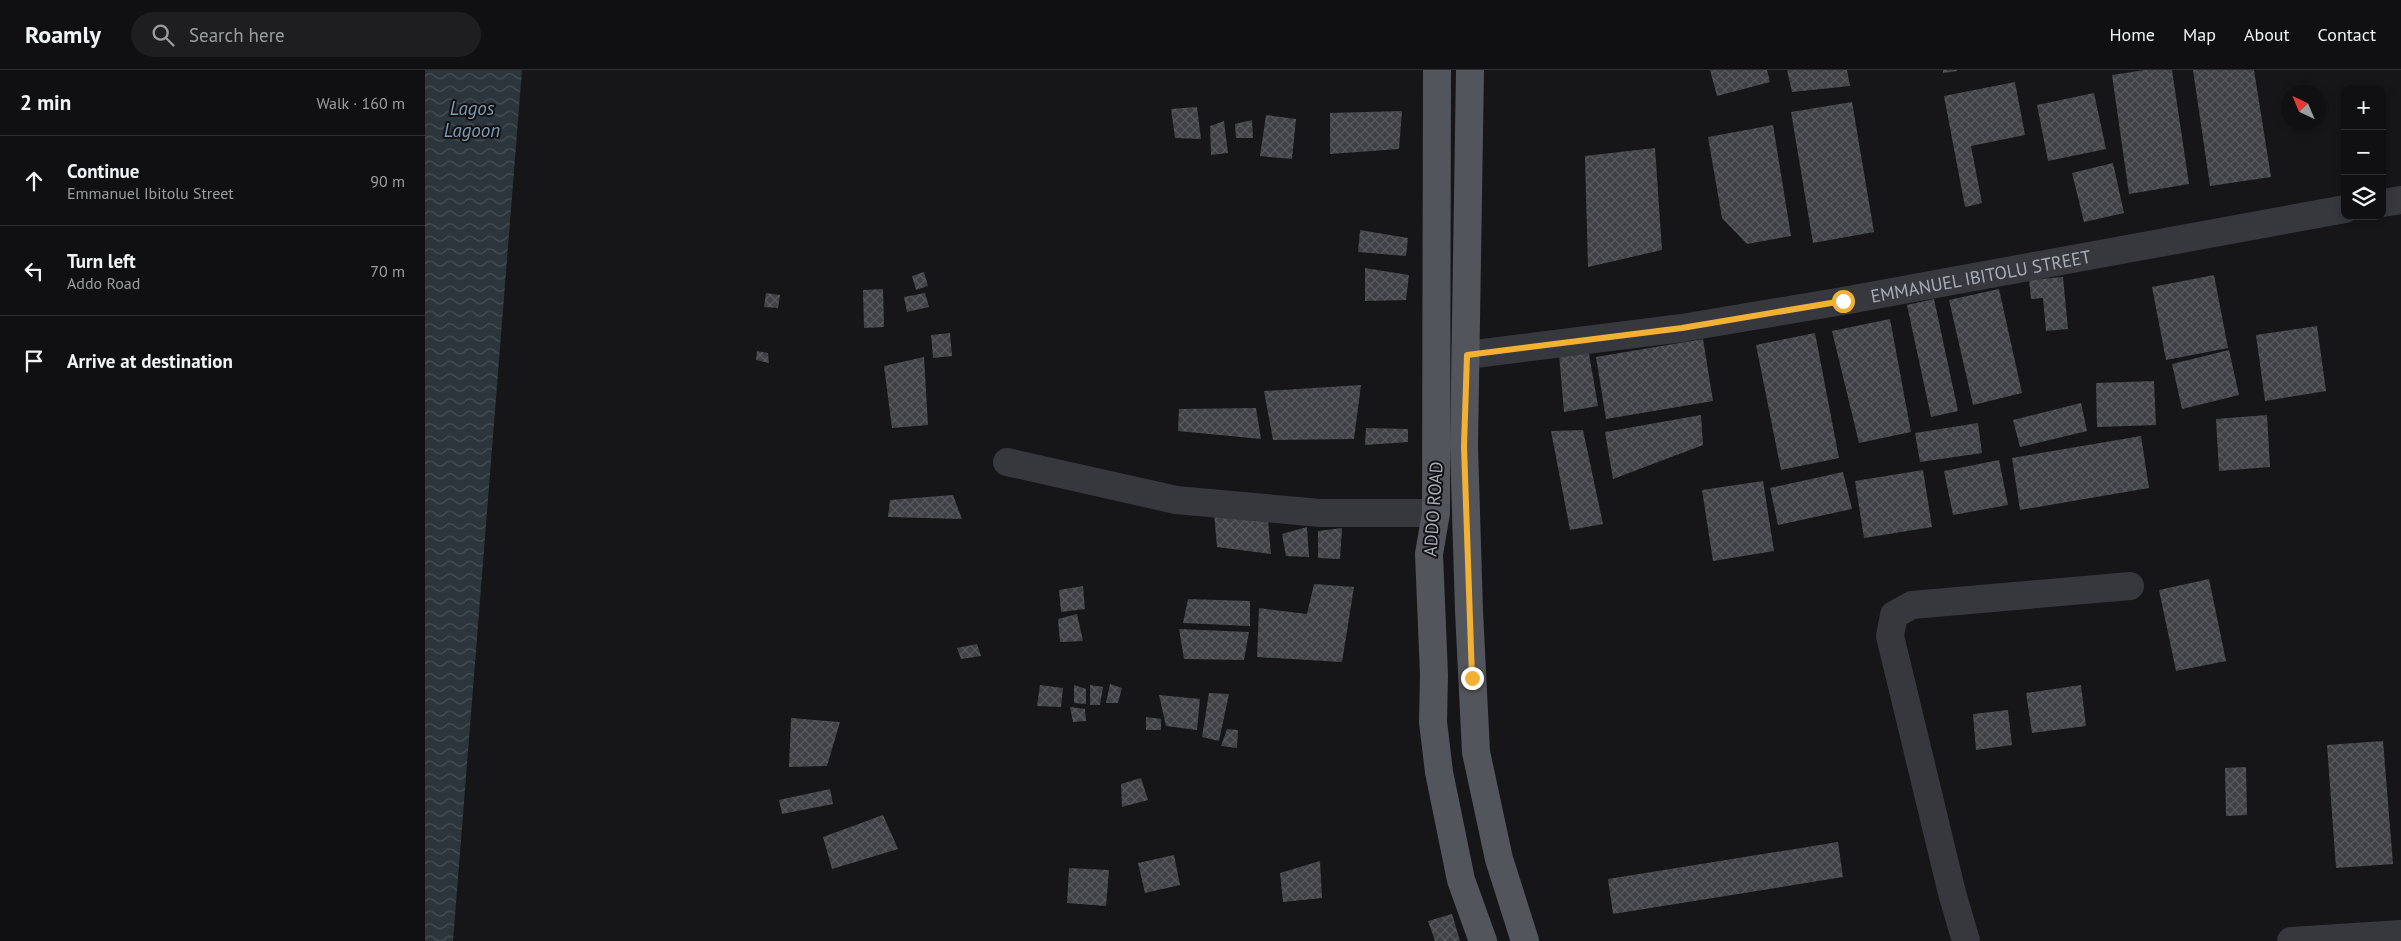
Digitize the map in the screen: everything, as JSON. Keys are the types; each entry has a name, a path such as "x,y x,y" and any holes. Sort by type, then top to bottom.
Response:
{"main road":[{"name":"ADDO ROAD","path":"1437,70 1436,513 1429,554 1434,675 1433,722 1439,772 1461,880 1483,941"},
{"name":"ADDO ROAD","path":"1470,70 1467,355 1464,446 1476,752 1499,859 1525,941"}],"street":[{"path":"2386,202 2401,200"},
{"name":"EMMANUEL IBITOLU STREET","path":"1467,355 1682,328 2341,210"},
{"path":"1007,462 1176,500 1320,513 1436,513"},
{"path":"1966,941 1952,893 1890,636 1894,615 1912,606 2130,586"},
{"path":"2291,941 2401,934"}],"water":[{"name":"Lagos Lagoon","path":"425,70 522,70 453,941 425,941"}],"building":[{"path":"1710,70 1767,70 1770,82 1717,96"},
{"path":"1787,70 1847,70 1850,86 1792,92"},
{"path":"1943,70 1957,70 1957,71 1943,73"},
{"path":"2145,70 2172,70 2189,184 2129,194 2112,75"},
{"path":"2193,70 2254,70 2271,177 2210,186"},
{"path":"2015,82 2025,135 1971,146 1982,203 1965,207 1944,96"},
{"path":"2094,93 2106,149 2048,161 2037,105"},
{"path":"1852,102 1874,232 1813,243 1791,112"},
{"path":"1197,107 1201,139 1175,138 1171,109"},
{"path":"1402,111 1399,149 1330,154 1330,113"},
{"path":"1266,115 1296,119 1292,159 1260,156"},
{"path":"1252,120 1253,138 1236,138 1235,124"},
{"path":"1224,121 1228,153 1211,155 1210,126"},
{"path":"1773,125 1791,236 1747,244 1722,218 1708,137"},
{"path":"1655,148 1662,250 1588,267 1585,156"},
{"path":"2113,163 2124,213 2084,222 2072,173"},
{"path":"1360,230 1408,238 1406,256 1358,252"},
{"path":"1365,268 1409,275 1406,300 1365,301"},
{"path":"924,272 928,286 916,290 912,276"},
{"path":"2214,275 2228,348 2166,360 2152,287"},
{"path":"2063,277 2068,329 2046,331 2043,298 2031,299 2029,280"},
{"path":"883,289 884,327 864,328 863,290"},
{"path":"1999,289 2022,393 1973,405 1949,300"},
{"path":"766,293 780,295 778,308 764,307"},
{"path":"925,293 929,307 907,312 904,297"},
{"path":"1934,299 1958,411 1931,417 1907,305"},
{"path":"1890,319 1911,432 1859,443 1832,331"},
{"path":"2317,326 2326,391 2265,401 2256,335"},
{"path":"950,333 952,356 933,358 931,335"},
{"path":"1815,333 1839,458 1781,470 1756,345"},
{"path":"1703,339 1713,401 1606,419 1596,357"},
{"path":"1588,348 1598,406 1564,412 1559,354"},
{"path":"2229,350 2239,395 2182,409 2172,364"},
{"path":"757,351 768,353 769,363 756,360"},
{"path":"924,357 928,425 892,428 884,366"},
{"path":"2154,381 2156,425 2097,427 2096,383"},
{"path":"1361,385 1354,439 1273,440 1264,391"},
{"path":"2081,403 2087,431 2020,447 2013,420"},
{"path":"1256,408 1261,439 1178,431 1179,409"},
{"path":"1701,415 1703,445 1613,479 1605,432"},
{"path":"2267,415 2270,467 2219,471 2216,419"},
{"path":"1978,423 1982,453 1920,462 1915,433"},
{"path":"1366,428 1408,429 1408,442 1365,445"},
{"path":"1583,430 1603,524 1570,530 1551,431"},
{"path":"2141,436 2149,488 2020,510 2012,458"},
{"path":"1999,460 2008,505 1953,515 1944,471"},
{"path":"1923,470 1932,527 1864,538 1855,481"},
{"path":"1843,472 1852,509 1778,525 1770,488"},
{"path":"1763,481 1774,551 1713,561 1702,490"},
{"path":"953,495 962,519 888,517 890,500"},
{"path":"1214,513 1268,520 1271,554 1217,547"},
{"path":"1307,527 1309,557 1286,556 1282,534"},
{"path":"1342,528 1340,559 1318,558 1318,531"},
{"path":"2209,579 2226,661 2176,671 2159,590"},
{"path":"1314,584 1354,587 1342,662 1257,657 1259,608 1307,614"},
{"path":"1083,586 1085,609 1061,612 1059,590"},
{"path":"1188,599 1250,601 1250,626 1183,623"},
{"path":"1077,614 1083,641 1060,642 1058,619"},
{"path":"1179,629 1249,632 1244,660 1184,659"},
{"path":"977,644 981,656 961,659 957,648"},
{"path":"1110,684 1122,688 1118,703 1106,703"},
{"path":"1040,685 1063,688 1061,707 1037,706"},
{"path":"1074,685 1086,689 1086,704 1074,703"},
{"path":"1090,685 1103,687 1100,705 1090,705"},
{"path":"2081,685 2086,726 2032,733 2026,693"},
{"path":"1209,693 1229,694 1219,741 1202,737"},
{"path":"1159,695 1200,699 1197,730 1166,726"},
{"path":"1070,707 1085,709 1086,721 1073,722"},
{"path":"2008,710 2012,745 1976,750 1973,714"},
{"path":"1146,717 1161,719 1161,730 1146,730"},
{"path":"791,718 840,722 827,766 789,767"},
{"path":"1227,729 1238,730 1237,748 1221,746"},
{"path":"2383,741 2393,864 2336,868 2327,745"},
{"path":"2246,767 2247,815 2226,816 2225,768"},
{"path":"1141,778 1148,800 1122,807 1121,784"},
{"path":"830,789 833,804 782,814 779,800"},
{"path":"883,815 898,849 832,869 823,837"},
{"path":"1838,842 1843,877 1613,914 1608,879"},
{"path":"1174,855 1180,885 1145,893 1138,863"},
{"path":"1320,861 1322,898 1283,902 1280,873"},
{"path":"1069,868 1109,870 1106,906 1067,903"},
{"path":"1452,914 1460,941 1435,941 1428,921"}],"route":[{"path":"1472,678 1464,446 1467,355 1682,328 1843,301"}]}
